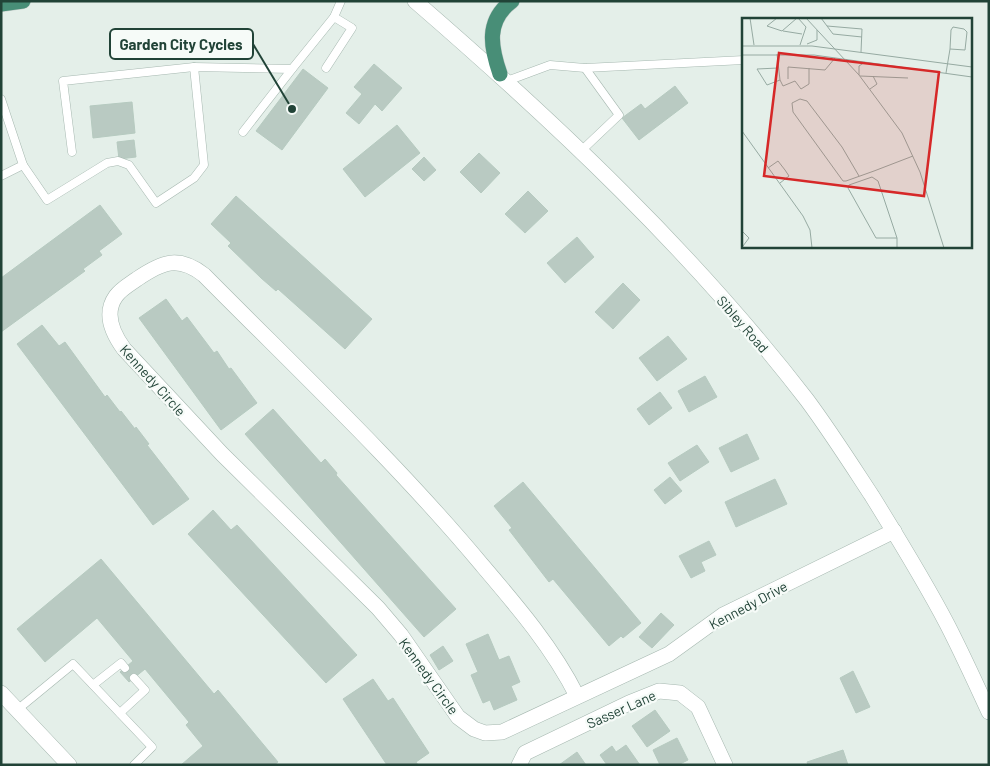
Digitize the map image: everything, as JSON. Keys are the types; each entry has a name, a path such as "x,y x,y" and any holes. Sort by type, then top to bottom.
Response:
{"highway":[{"path":"1,4 23,1"},
{"path":"504,78 494,55 492,34 499,16 512,1"}],"street":[{"name":"Sibley Road","path":"416,1 504,78 581,150 676,247 752,332 818,415 843,450 894,531 947,624 989,712"},
{"name":"Kennedy Circle","path":"168,262 186,264 204,275 386,459 453,531 522,613 564,671 578,696 502,732 485,733 467,725 458,717 401,635 378,608 222,454 124,349 112,332 110,322 110,312 116,296 147,272 168,262"},
{"name":"Kennedy Drive","path":"578,696 670,654 723,615 894,531"},
{"name":"Sasser Lane","path":"519,765 525,753 629,703 659,691 680,694 698,707 725,765"},
{"path":"1,693 69,765"}],"lane":[{"path":"243,132 334,17 341,1"},
{"path":"326,68 352,28 334,17"},
{"path":"504,78 550,65 585,68 742,60"},
{"path":"72,152 63,81 194,67 292,69"},
{"path":"1,99 23,165 47,200 107,163 118,161 129,165 156,203 194,178 204,166 194,67"},
{"path":"581,150 619,115 585,68"},
{"path":"1,176 23,165"},
{"path":"93,685 120,663 125,668"},
{"path":"17,710 73,664 152,748 134,765"},
{"path":"120,712 144,690 134,678"}],"building":[{"path":"374,64 402,88 382,111 375,104 359,124 346,113 362,94 354,87"},
{"path":"303,69 328,88 282,150 256,131"},
{"path":"675,86 688,103 639,140 622,118 641,104 645,109"},
{"path":"132,102 135,133 93,138 90,106"},
{"path":"397,125 420,153 365,197 343,169"},
{"path":"134,140 136,157 119,159 117,142"},
{"path":"479,153 500,173 481,193 460,172"},
{"path":"424,157 436,170 424,181 412,169"},
{"path":"528,191 548,211 525,233 505,214"},
{"path":"236,196 372,319 345,349 278,289 276,291 261,278 228,246 231,243 211,224"},
{"path":"100,205 122,234 99,251 102,255 83,269 85,271 1,332 1,278"},
{"path":"577,237 594,257 565,283 547,263"},
{"path":"623,283 640,300 613,329 595,312"},
{"path":"166,299 182,321 187,317 214,353 217,351 257,403 221,430 139,318"},
{"path":"42,325 59,346 65,342 105,397 107,395 135,429 136,427 149,444 147,445 189,499 153,525 17,344"},
{"path":"668,336 687,359 657,381 639,358"},
{"path":"705,376 717,397 689,412 678,391"},
{"path":"660,392 672,408 649,425 637,409"},
{"path":"273,409 321,463 325,459 337,473 336,475 456,609 424,637 245,434"},
{"path":"747,434 759,459 731,472 719,448"},
{"path":"697,445 709,462 680,481 668,463"},
{"path":"670,477 682,491 665,504 654,490"},
{"path":"775,479 787,504 736,527 725,502"},
{"path":"523,482 641,623 623,638 621,636 609,646 553,579 549,582 509,530 512,528 494,506"},
{"path":"213,510 231,530 237,525 357,655 326,683 188,534"},
{"path":"709,541 716,555 701,562 705,571 691,578 679,556"},
{"path":"101,559 214,694 218,690 278,762 274,765 181,765 203,746 186,725 189,722 145,669 129,682 120,672 133,661 97,618 45,662 17,629"},
{"path":"661,613 674,625 652,648 639,637"},
{"path":"488,634 499,660 509,656 520,682 511,686 517,700 494,710 490,700 483,703 471,675 478,672 466,644"},
{"path":"443,646 453,661 439,670 430,655"},
{"path":"853,671 870,707 856,713 840,678"},
{"path":"373,679 388,701 393,698 429,753 416,762 418,765 387,765 343,699"},
{"path":"655,710 670,731 647,747 632,726"},
{"path":"677,738 688,760 678,765 660,765 653,750"},
{"path":"626,745 640,765 607,765 600,755 612,746 616,752"},
{"path":"843,750 848,765 808,765 807,762"},
{"path":"577,752 586,765 559,765"}],"place":[{"name":"Garden City Cycles","path":"292,109"}]}
